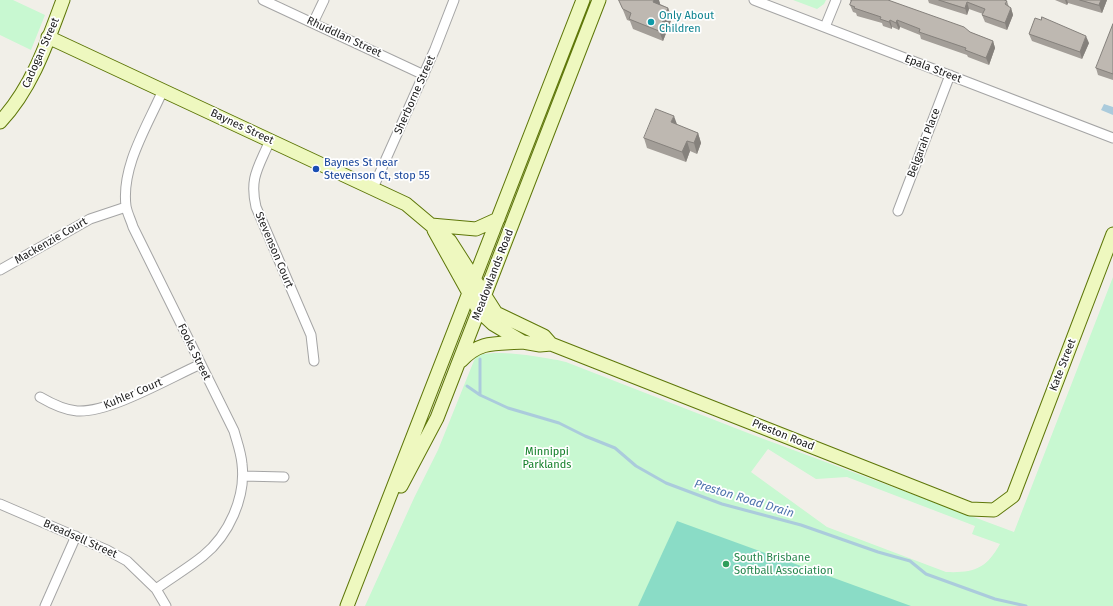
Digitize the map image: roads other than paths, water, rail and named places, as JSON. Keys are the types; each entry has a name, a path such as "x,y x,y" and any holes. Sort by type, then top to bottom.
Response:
{"street":[{"name":"Cadogan Street","path":"0,122 13,108 28,85 63,0"},
{"name":"Rhuddlan Street","path":"263,0 424,75"},
{"path":"313,23 324,0"},
{"name":"Sherborne Street","path":"373,188 424,75 454,0"},
{"name":"Meadowlands Road","path":"347,606 583,0"},
{"name":"Meadowlands Road","path":"371,542 437,418 599,0"},
{"name":"Epala Street","path":"754,0 1113,138"},
{"path":"825,27 836,0"},
{"name":"Baynes Street","path":"48,37 406,204 450,241 484,297"},
{"name":"Belgarah Place","path":"898,210 950,75"},
{"name":"Fooks Street","path":"156,589 204,555 216,543 226,530 234,513 243,476 242,463 234,431 133,227 126,207 127,185 132,161 163,90"},
{"name":"Stevenson Court","path":"270,140 254,177 252,190 256,207 311,335 314,361"},
{"name":"Mackenzie Court","path":"0,270 90,218 126,207"},
{"path":"431,225 442,224 466,229 476,229 498,219"},
{"name":"Baynes Street","path":"431,225 479,311"},
{"name":"Kate Street","path":"1013,496 1113,234"},
{"name":"Preston Road","path":"484,297 496,313 544,336 551,344"},
{"name":"Preston Road","path":"479,311 497,327 523,342 540,345 551,344 970,509 994,510 1013,496"},
{"path":"458,363 470,351 478,346 523,342"},
{"name":"Kuhler Court","path":"40,397 57,407 76,411 92,411 110,406 201,364"},
{"path":"243,476 284,477"},
{"name":"Breadsell Street","path":"0,504 76,536 126,561 156,589 166,606"},
{"path":"45,606 76,536"}],"water":[{"path":"1104,104 1113,107 1113,115 1101,110"}],"waterway":[{"path":"480,359 480,395"},
{"name":"Preston Road Drain","path":"467,386 480,395 508,408 559,423 585,436 615,448 636,466 666,483 722,504 801,525 878,552 910,561 926,574 995,599 1026,606"}],"place":[{"name":"Only About Children","path":"651,22"},
{"name":"Baynes St near Stevenson Ct, stop 55","path":"316,169"},
{"name":"South Brisbane Softball Association","path":"726,564"}],"park label":[{"name":"Minnippi Parklands","path":"547,458"}]}
